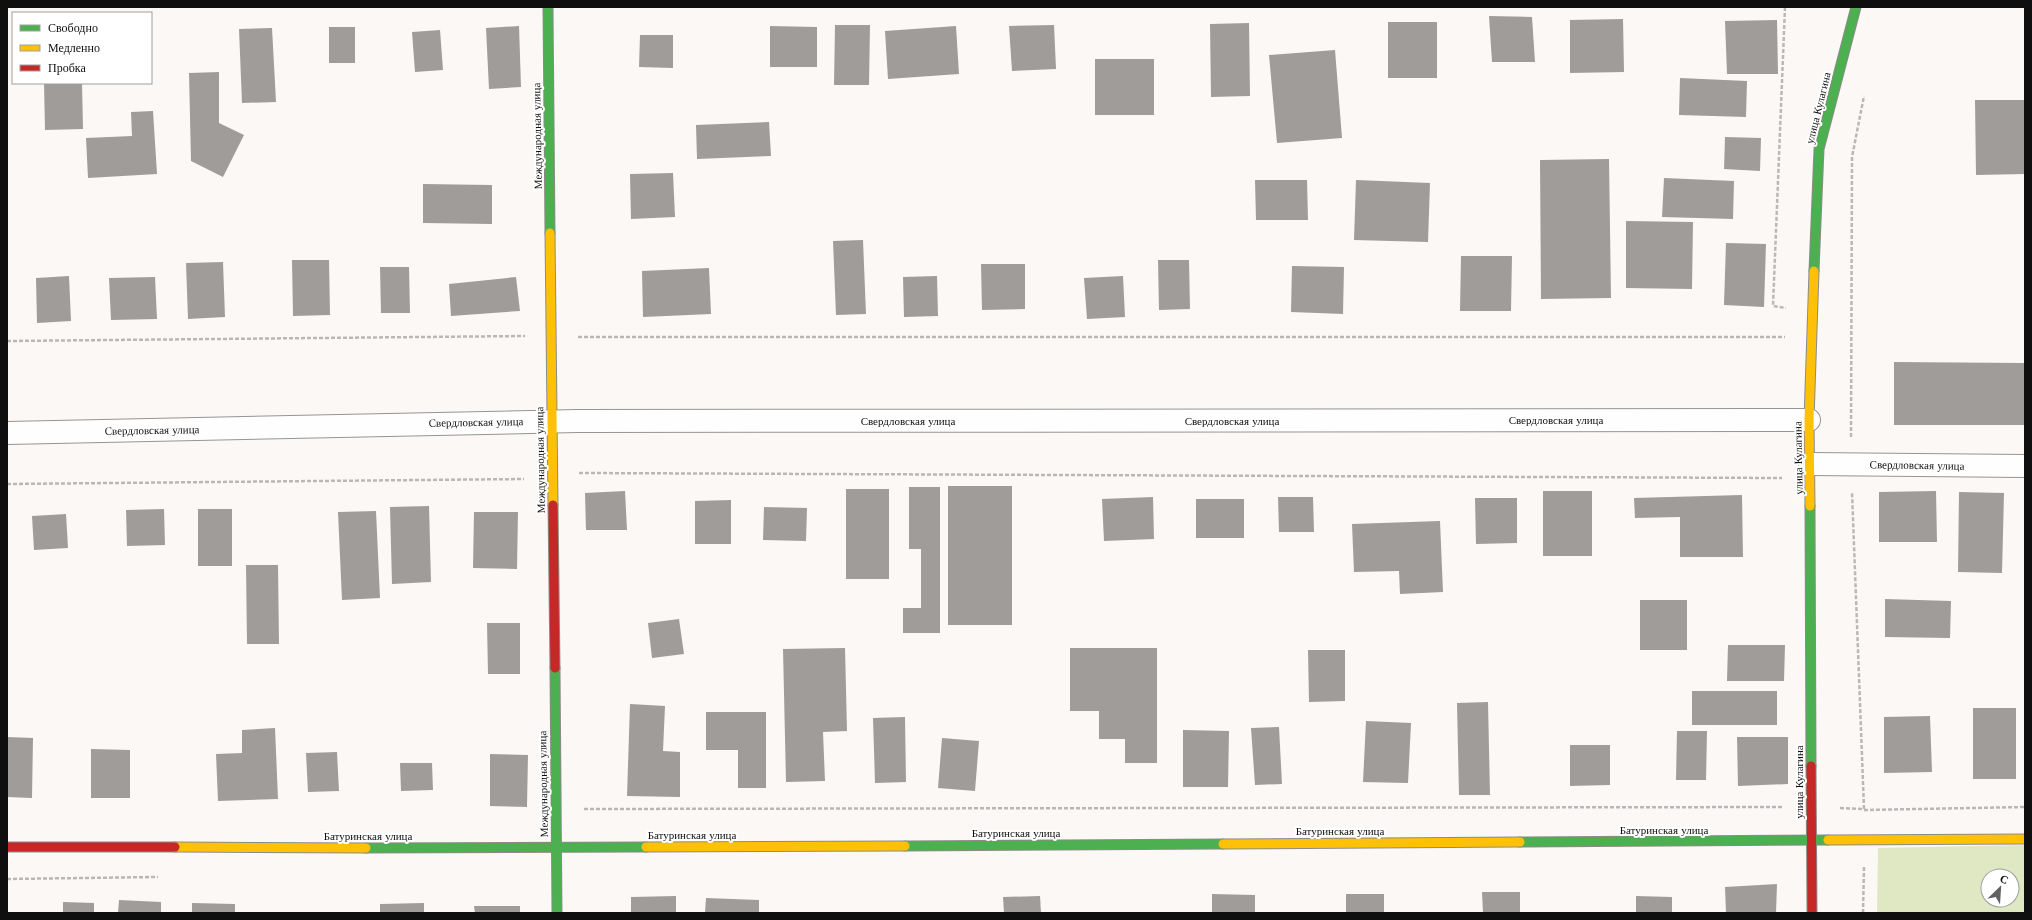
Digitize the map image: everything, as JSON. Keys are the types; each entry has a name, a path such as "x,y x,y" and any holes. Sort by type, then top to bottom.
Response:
{"street":[{"name":"Международная улица","path":"548,7 557,913"},
{"name":"улица Кулагина","path":"1812,913 1809,420 1819,149 1856,7"},
{"name":"Свердловская улица","path":"7,434 552,421 1809,420"},
{"name":"Свердловская улица","path":"1810,464 2025,466"},
{"name":"Батуринская улица","path":"7,847 556,848 1811,842 2025,839"}],"path":[{"path":"1785,7 1772,306 1790,308"},
{"path":"7,341 527,336 527,343"},
{"path":"576,337 1789,337"},
{"path":"577,473 1783,478"},
{"path":"7,484 528,479"},
{"path":"580,810 1787,807"}],"green space":[{"path":"2025,845 2025,913 1877,913 1878,848"}],"building":[{"path":"1489,16 1532,17 1535,62 1492,62"},
{"path":"1623,19 1624,72 1570,73 1570,20"},
{"path":"1777,20 1778,74 1727,74 1725,21"},
{"path":"1388,22 1437,22 1437,78 1388,78"},
{"path":"1249,23 1250,96 1211,97 1210,24"},
{"path":"835,25 870,25 869,85 834,85"},
{"path":"1054,25 1056,69 1012,71 1009,26"},
{"path":"519,26 521,87 489,89 486,28"},
{"path":"770,26 817,27 817,67 770,67"},
{"path":"956,26 959,74 888,79 885,31"},
{"path":"329,27 355,27 355,63 329,63"},
{"path":"272,28 276,102 242,103 239,29"},
{"path":"440,30 443,70 415,72 412,32"},
{"path":"640,35 673,35 673,68 639,67"},
{"path":"1335,50 1342,138 1277,143 1269,55"},
{"path":"1095,59 1154,59 1154,115 1095,115"},
{"path":"219,72 219,123 244,135 223,177 191,161 189,73"},
{"path":"1680,78 1747,81 1746,117 1679,115"},
{"path":"44,84 82,84 83,129 45,130"},
{"path":"1975,100 2025,100 2025,174 1976,175"},
{"path":"153,111 157,174 88,178 86,138 132,136 131,112"},
{"path":"769,122 771,156 697,159 696,125"},
{"path":"1725,137 1761,138 1760,171 1724,169"},
{"path":"1609,159 1611,298 1541,299 1540,160"},
{"path":"673,173 675,217 631,219 630,174"},
{"path":"1664,178 1734,181 1733,219 1662,217"},
{"path":"1255,180 1307,180 1308,220 1256,220"},
{"path":"1356,180 1430,183 1428,242 1354,240"},
{"path":"423,184 492,185 492,224 423,223"},
{"path":"1626,221 1693,222 1692,289 1626,288"},
{"path":"863,240 866,314 836,315 833,241"},
{"path":"1726,243 1766,244 1764,307 1724,305"},
{"path":"1461,256 1512,256 1511,311 1460,311"},
{"path":"292,260 329,260 330,315 293,316"},
{"path":"1158,260 1189,260 1190,309 1159,310"},
{"path":"223,262 225,317 188,319 186,263"},
{"path":"981,264 1025,264 1025,309 982,310"},
{"path":"1292,266 1344,267 1343,314 1291,312"},
{"path":"380,267 409,267 410,313 381,313"},
{"path":"709,268 711,314 643,317 642,271"},
{"path":"69,276 71,321 37,323 36,278"},
{"path":"937,276 938,316 904,317 903,277"},
{"path":"1123,276 1125,317 1087,319 1084,278"},
{"path":"155,277 157,319 111,320 109,278"},
{"path":"516,277 520,311 451,316 449,284"},
{"path":"1894,362 2025,363 2025,425 1894,425"},
{"path":"948,486 1012,486 1012,625 948,625"},
{"path":"909,487 940,487 940,633 903,633 903,608 921,608 921,549 909,549"},
{"path":"846,489 889,489 889,579 846,579"},
{"path":"625,491 627,530 586,530 585,493"},
{"path":"1543,491 1592,491 1592,556 1543,556"},
{"path":"1936,491 1937,542 1879,542 1879,492"},
{"path":"1959,492 2004,493 2002,573 1958,572"},
{"path":"1742,495 1743,557 1680,557 1680,517 1635,518 1634,498"},
{"path":"1153,497 1154,539 1104,541 1102,499"},
{"path":"1278,497 1313,497 1314,532 1279,532"},
{"path":"1475,498 1517,498 1517,543 1476,544"},
{"path":"1196,499 1244,499 1244,538 1196,538"},
{"path":"731,500 731,544 695,544 695,501"},
{"path":"429,506 431,582 392,584 390,507"},
{"path":"764,507 807,508 806,541 763,540"},
{"path":"164,509 165,545 127,546 126,510"},
{"path":"198,509 232,509 232,566 198,566"},
{"path":"376,511 380,598 342,600 338,512"},
{"path":"474,512 518,512 517,569 473,568"},
{"path":"66,514 68,548 34,550 32,516"},
{"path":"1440,521 1443,592 1400,594 1399,571 1354,572 1352,524"},
{"path":"246,565 278,565 279,644 247,644"},
{"path":"1885,599 1951,601 1950,638 1885,637"},
{"path":"1640,600 1687,600 1687,650 1640,650"},
{"path":"679,619 684,654 652,658 648,623"},
{"path":"487,623 520,623 520,674 488,674"},
{"path":"1728,645 1785,645 1784,681 1727,681"},
{"path":"845,648 847,731 823,732 825,781 786,782 783,649"},
{"path":"1070,648 1157,648 1157,763 1125,763 1125,739 1099,739 1099,711 1070,711"},
{"path":"1308,650 1345,650 1345,701 1309,702"},
{"path":"1692,691 1777,691 1777,725 1692,725"},
{"path":"1488,702 1490,795 1459,795 1457,703"},
{"path":"630,704 665,706 663,751 680,752 680,797 627,796"},
{"path":"1973,708 2016,708 2016,779 1973,779"},
{"path":"706,712 766,712 766,788 738,788 738,750 706,750"},
{"path":"1930,716 1932,772 1884,773 1884,717"},
{"path":"905,717 906,782 875,783 873,718"},
{"path":"1366,721 1411,723 1408,783 1363,782"},
{"path":"1279,727 1282,784 1255,785 1251,728"},
{"path":"275,728 278,799 218,801 216,754 242,753 242,730"},
{"path":"1183,730 1229,731 1228,787 1183,787"},
{"path":"1677,731 1707,731 1706,780 1676,780"},
{"path":"7,737 33,738 32,798 7,797"},
{"path":"1737,737 1788,737 1788,784 1738,786"},
{"path":"942,738 979,741 975,791 938,788"},
{"path":"1570,745 1610,745 1610,785 1570,786"},
{"path":"91,749 130,750 130,798 91,798"},
{"path":"337,752 339,791 308,792 306,753"},
{"path":"490,754 528,755 527,807 490,806"},
{"path":"400,763 432,763 433,790 401,791"},
{"path":"1777,884 1776,913 1726,913 1725,887"},
{"path":"1482,892 1520,892 1520,913 1483,913"},
{"path":"1212,894 1255,895 1255,913 1212,913"},
{"path":"1346,894 1384,894 1384,913 1346,913"},
{"path":"676,896 676,913 631,913 631,897"},
{"path":"1040,896 1041,913 1004,913 1003,897"},
{"path":"1636,896 1672,897 1672,913 1636,913"},
{"path":"706,898 759,900 759,913 705,913"},
{"path":"119,900 161,902 161,913 118,913"},
{"path":"63,902 94,903 94,913 63,913"},
{"path":"192,903 235,904 235,913 192,913"},
{"path":"424,903 424,913 380,913 380,904"},
{"path":"474,906 520,906 520,913 475,913"}],"traffic: fast":[{"path":"548,7 550,233"},
{"path":"1814,271 1819,149 1856,7"},
{"path":"1810,506 1811,766"},
{"path":"555,668 557,913"},
{"path":"1520,842 1828,840"},
{"path":"905,846 1223,844"},
{"path":"366,848 646,847"}],"traffic: slow":[{"path":"550,233 553,505"},
{"path":"1810,506 1809,420 1814,271"},
{"path":"1828,840 2025,839"},
{"path":"1223,844 1520,842"},
{"path":"646,847 905,846"},
{"path":"175,847 366,848"}],"traffic: jam":[{"path":"553,505 555,668"},
{"path":"1811,766 1812,913"},
{"path":"7,847 175,847"}]}
